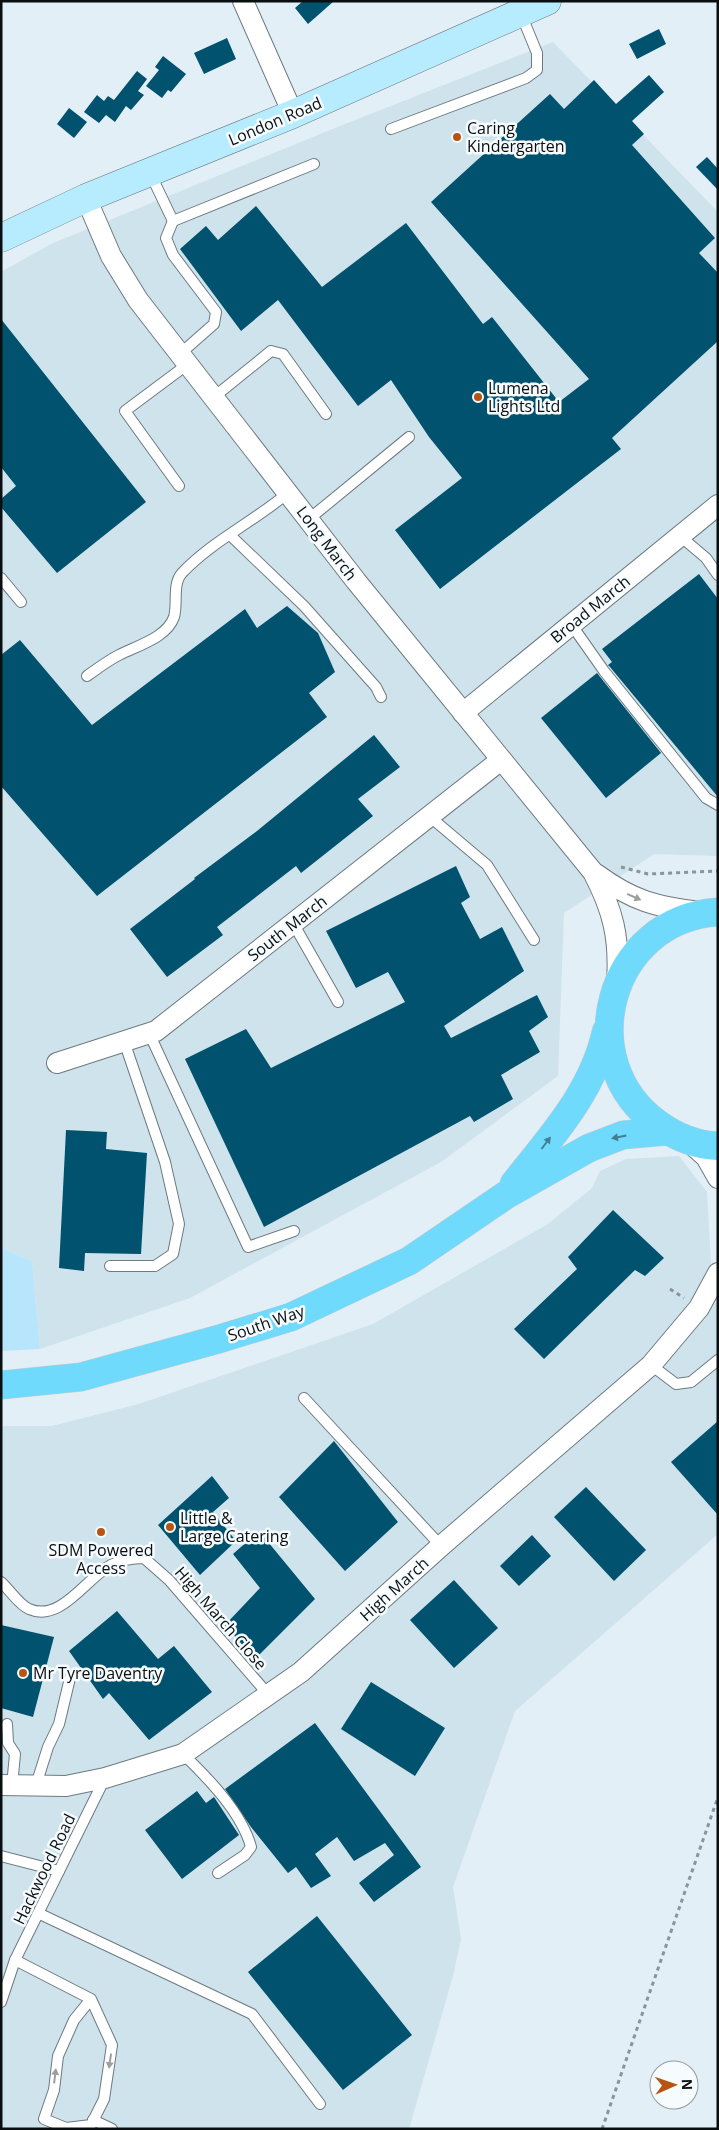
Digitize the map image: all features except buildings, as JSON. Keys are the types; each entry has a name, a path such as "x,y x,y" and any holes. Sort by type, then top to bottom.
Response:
{"main road":[{"name":"London Road","path":"1,238 86,198 293,114 548,1"},
{"path":"712,912 678,921 652,937 631,959 616,986 609,1016 609,1044 616,1070 628,1094 640,1108 677,1136 718,1146"},
{"name":"South Way","path":"506,1195 583,1092 600,1054 609,1016"},
{"name":"South Way","path":"1,1385 81,1377 219,1340 291,1317 409,1261 506,1195 600,1142 623,1135 677,1136"}],"street":[{"path":"243,1 293,114"},
{"name":"Long March","path":"86,198 111,256 138,300 289,492 356,581 592,872 605,894 616,931 618,949 616,986"},
{"name":"Broad March","path":"463,713 717,507"},
{"name":"South March","path":"57,1063 156,1031 501,760"},
{"name":"Long March","path":"592,872 631,897 648,903 712,912"},
{"path":"677,1136 706,1157 718,1178"},
{"name":"High March","path":"7,1786 66,1786 105,1778 184,1754 300,1672 441,1546 651,1365 699,1308 716,1279"}],"lane":[{"path":"391,129 526,78 537,70 537,53 521,13"},
{"path":"179,486 125,411 184,358 214,324 216,312 173,255 166,238 173,221 314,164"},
{"path":"149,172 173,221"},
{"path":"214,397 271,352 284,354 326,414"},
{"path":"309,519 409,437"},
{"path":"87,676 117,656 158,637 174,618 175,595 181,575 230,535 267,511 289,492"},
{"path":"230,535 304,606 376,687 381,697"},
{"path":"680,536 706,558 718,575"},
{"path":"1,578 21,602"},
{"path":"571,624 604,671 706,798 718,805"},
{"path":"429,816 487,865 534,940"},
{"path":"293,923 338,1002"},
{"path":"149,1033 248,1247 294,1231"},
{"path":"110,1266 155,1266 173,1254 179,1224 165,1162 124,1041"},
{"path":"651,1365 676,1384 691,1382 718,1360"},
{"path":"304,1398 441,1546"},
{"name":"High March Close","path":"1,1582 28,1609 43,1612 58,1608 109,1566 126,1559 144,1558 170,1580 267,1694"},
{"path":"36,1785 48,1747 59,1724 70,1678"},
{"path":"7,1724 8,1743 15,1754 7,1786"},
{"path":"184,1754 210,1779 248,1834 251,1847 245,1855 218,1873"},
{"name":"Hackwood Road","path":"1,2002 15,1960 40,1914 105,1778"},
{"path":"1,1856 59,1872"},
{"path":"40,1914 252,2014 320,2104"},
{"path":"15,1960 91,1999 112,2046 104,2099 94,2120 91,2125 66,2128 44,2119 54,2090 58,2056 74,2020 91,1999"},
{"path":"94,2120 112,2129"}],"path":[{"path":"620,867 648,874 718,871"},
{"path":"670,1289 687,1300"},
{"path":"602,2129 718,1797"}],"shaded area":[{"path":"553,42 718,212 718,856 654,854 564,913 558,1076 441,1162 190,1298 40,1349 32,1261 1,1248 1,272 51,244 340,126"},
{"path":"679,1156 707,1192 712,1283 718,1315 718,1534 515,1711 453,1887 461,1939 453,1976 409,2129 1,2129 1,1426 52,1426 139,1404 373,1324 548,1224 592,1188 600,1171 626,1159"},
{"path":"1,1248 32,1261 40,1349 1,1351"}],"place":[{"name":"Caring Kindergarten","path":"457,137"},
{"name":"Lumena Lights Ltd","path":"478,397"},
{"name":"Little & Large Catering","path":"170,1527"},
{"name":"SDM Powered Access","path":"101,1532"},
{"name":"Mr Tyre Daventry","path":"23,1673"}]}
